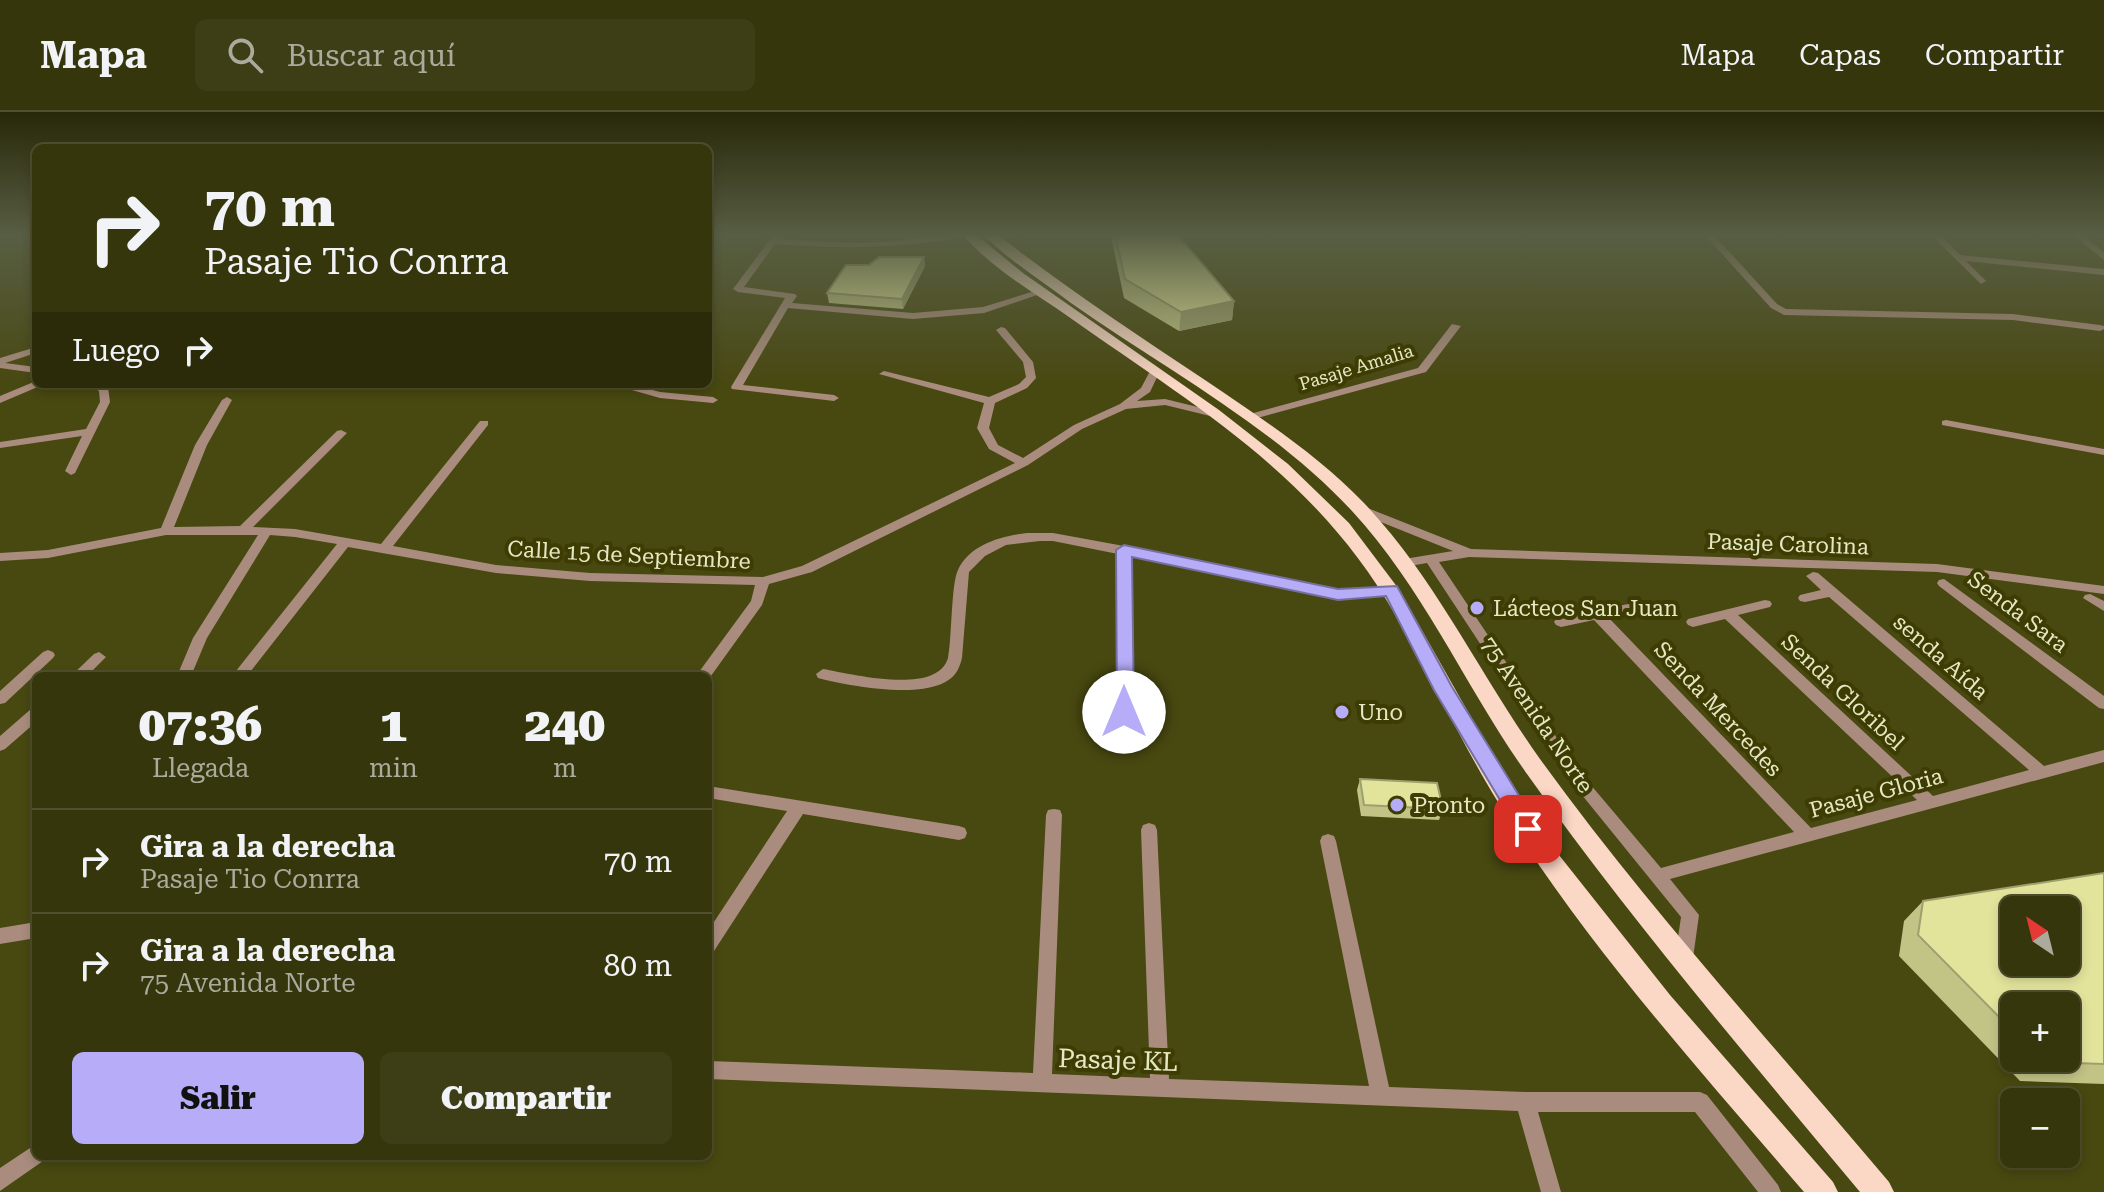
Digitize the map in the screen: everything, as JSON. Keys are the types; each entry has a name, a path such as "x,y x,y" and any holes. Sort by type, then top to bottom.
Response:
{"main road":[{"path":"1031,284 1210,413 1314,498 1343,527 1391,590 1444,690 1511,804 1581,904 1691,1039 1823,1192"},
{"name":"75 Avenida Norte","path":"1056,284 1250,417 1334,483 1360,509 1404,563 1531,763 1684,958 1879,1192"}],"street":[{"path":"741,284 738,289 792,296 736,387 834,398"},
{"path":"1754,284 1784,312 2013,317 2100,328"},
{"path":"785,305 913,316 984,310 1041,292"},
{"name":"Pasaje Amalia","path":"1250,417 1422,370 1456,326"},
{"path":"884,374 990,401 1023,386 1031,378 1028,362 1001,330"},
{"path":"0,363 32,351"},
{"path":"0,352 23,353"},
{"path":"0,363 32,369"},
{"name":"Calle 15 de Septiembre","path":"0,557 48,554 166,531 243,530 346,541 496,569 590,577 763,581 807,569 1024,463 1078,427 1124,406 1146,390 1154,373"},
{"path":"0,400 32,386"},
{"path":"71,471 105,402 102,388"},
{"path":"632,388 660,395 713,400"},
{"path":"166,531 201,445 227,400"},
{"path":"990,401 983,428 988,438 993,447 1024,463"},
{"name":"Calle 15 de Septiembre","path":"1124,406 1165,402 1210,413"},
{"path":"384,549 484,423"},
{"path":"1946,423 2104,452"},
{"path":"0,445 90,432"},
{"path":"243,530 341,433"},
{"name":"Pasaje Carolina","path":"1360,509 1469,553"},
{"path":"186,672 200,638 266,532"},
{"path":"823,674 913,686 939,681 953,666 963,572 970,560 987,548 1013,538 1033,536 1124,550 1338,595 1391,590"},
{"path":"242,672 346,541"},
{"path":"1124,550 1124,712"},
{"name":"Pasaje Carolina","path":"1404,563 1469,553 1937,568 2104,590"},
{"path":"1431,559 1574,775 1660,875 1690,915 1684,958"},
{"name":"senda Aída","path":"1813,576 2041,772"},
{"path":"706,672 757,602 763,581"},
{"name":"Senda Sara","path":"1944,583 2104,704"},
{"path":"1805,598 1831,592"},
{"path":"2090,598 2104,607"},
{"path":"1693,622 1765,604"},
{"path":"1561,622 1633,607"},
{"name":"Senda Gloribel","path":"1728,614 1929,802"},
{"name":"Senda Mercedes","path":"1598,615 1806,834"},
{"path":"0,699 48,655"},
{"path":"82,672 99,657"},
{"path":"0,745 32,717"},
{"name":"Pasaje Gloria","path":"1660,875 2104,756"},
{"path":"712,793 959,833"},
{"path":"712,940 798,808"},
{"path":"1042,1083 1054,815"},
{"path":"1149,830 1160,1088"},
{"path":"1328,841 1381,1096"},
{"path":"0,936 32,931"},
{"name":"Pasaje KL","path":"712,1070 1525,1102 1700,1102 1771,1192"},
{"path":"1525,1102 1551,1192"},
{"path":"0,1181 32,1157"}],"building":[{"path":"833,284 910,284 902,299 827,293"},
{"path":"1134,284 1220,284 1234,301 1181,312"},
{"path":"1360,779 1437,783 1443,809 1364,805"},
{"path":"2104,873 2104,1064 2080,1063 2080,992 2000,992 2000,1018 1918,935 1923,901"}],"place":[{"name":"Lácteos San Juan","path":"1477,608"},
{"name":"Uno","path":"1342,712"},
{"name":"Pronto","path":"1397,805"}],"route":[{"path":"1124,712 1124,550 1338,595 1391,590 1444,690 1528,829"}]}
